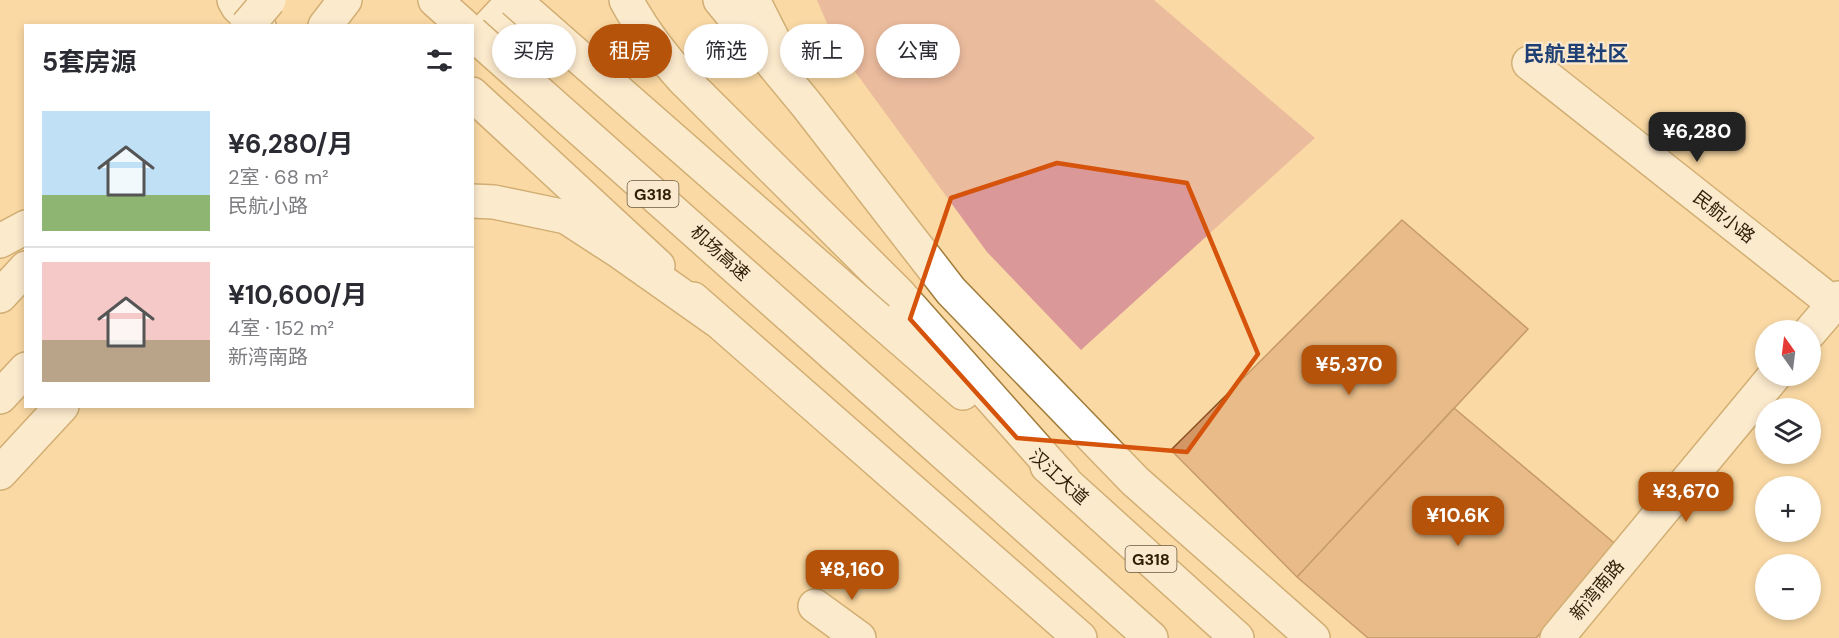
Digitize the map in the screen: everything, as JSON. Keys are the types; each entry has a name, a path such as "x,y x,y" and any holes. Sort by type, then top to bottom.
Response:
{"main road":[{"path":"234,0 238,7 257,24"},
{"path":"249,24 269,0"},
{"path":"327,24 345,0"},
{"path":"435,0 462,24"},
{"path":"474,37 483,33 514,0"},
{"name":"汉江大道","path":"514,0 1064,480 1237,638"},
{"name":"G318","path":"626,0 638,23 659,53 898,293 1064,480"},
{"path":"720,0 807,104 951,291 1135,481 1313,638"},
{"path":"753,0 807,104"},
{"name":"机场高速","path":"474,35 1151,638"},
{"name":"民航小路","path":"1529,63 1837,301"},
{"path":"474,96 715,319 1080,638"},
{"path":"474,201 494,202 566,217 715,319"},
{"path":"0,241 24,228"},
{"path":"0,296 24,270"},
{"path":"1820,320 1837,301"},
{"path":"0,397 24,371"},
{"name":"新湾南路","path":"1557,638 1766,386"},
{"path":"0,473 60,408"},
{"path":"815,606 859,638"}],"highlighted area":[{"path":"1057,163 1187,183 1258,354 1187,452 1017,438 910,319 951,198"}],"shaded area":[{"path":"817,0 1154,0 1315,138 1081,350 987,252 860,78 864,78 864,24 827,24"}],"building":[{"path":"1402,220 1528,329 1297,577 1171,450"},
{"path":"1454,408 1619,547 1536,638 1368,638 1297,577"}],"district":[{"name":"民航里社区","path":"1576,54"}]}
